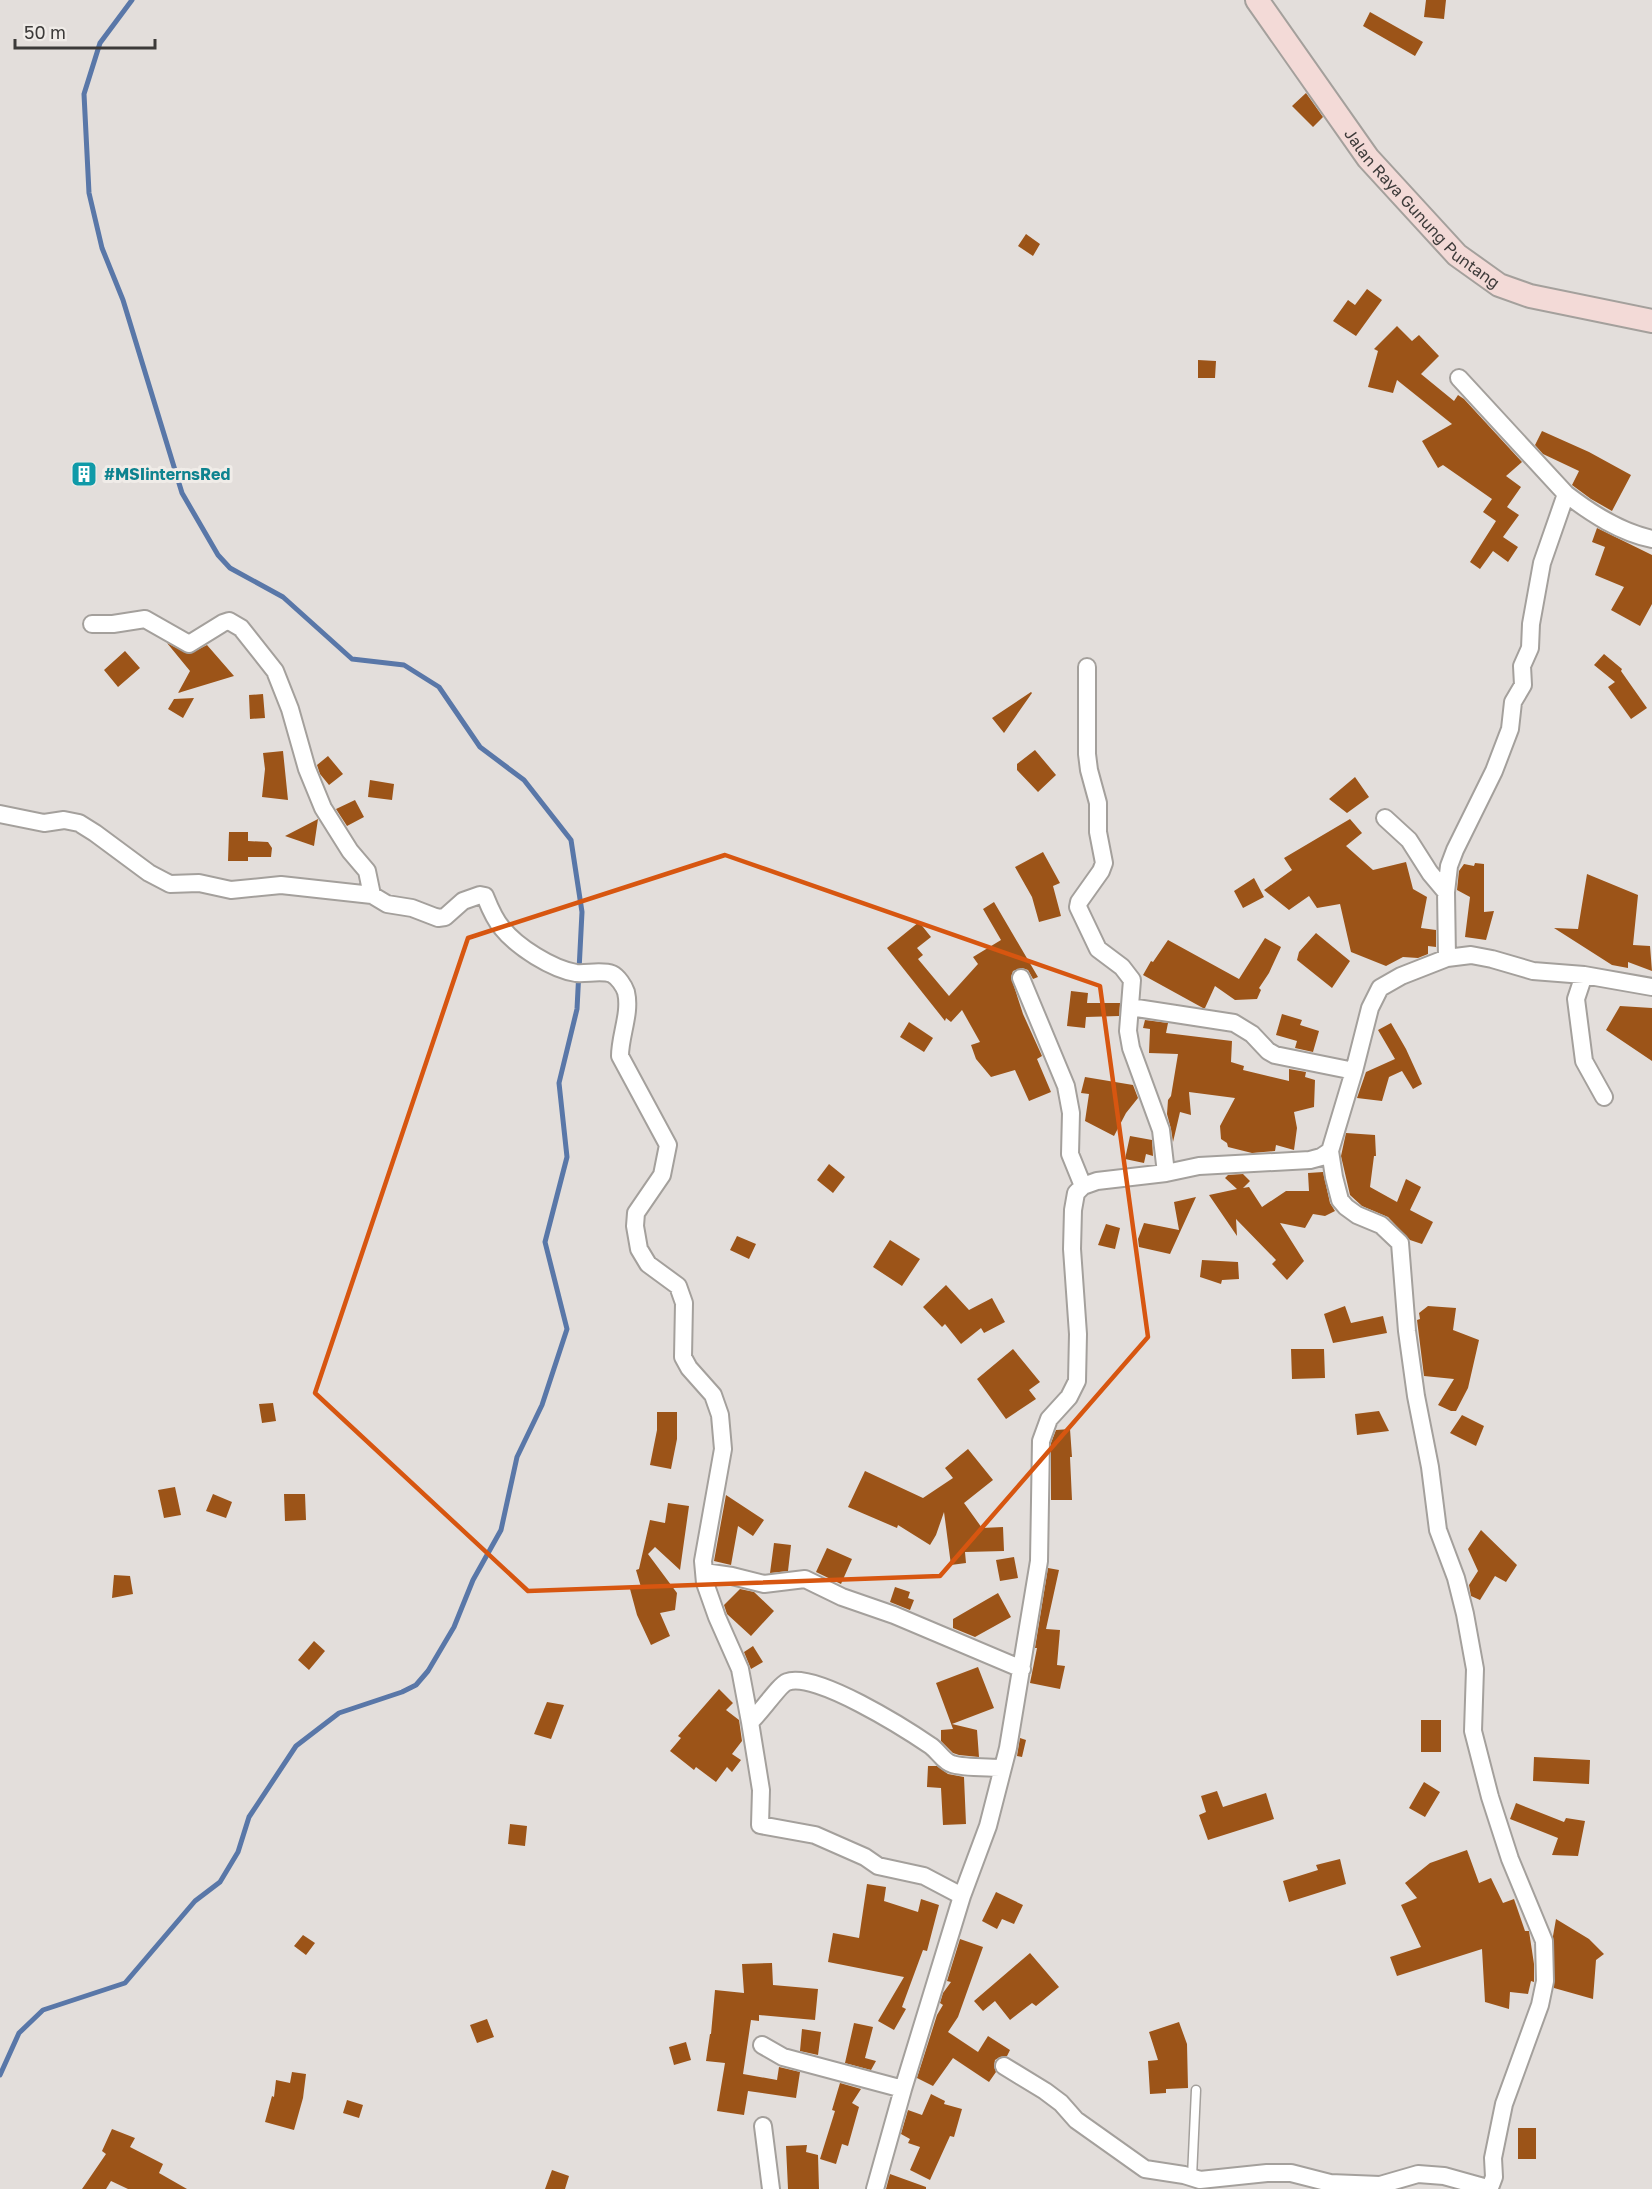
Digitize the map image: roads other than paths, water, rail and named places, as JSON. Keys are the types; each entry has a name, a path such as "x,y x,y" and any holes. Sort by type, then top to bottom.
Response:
{"street":[{"name":"Jalan Raya Gunung Puntang","path":"1257,0 1368,158 1457,255 1499,285 1530,296 1652,321"},
{"path":"1459,378 1566,494 1586,510 1613,525 1652,539"},
{"path":"1447,958 1446,892 1449,866 1494,771 1510,729 1513,702 1523,685 1522,666 1530,648 1531,624 1542,563 1566,494"},
{"path":"92,624 113,624 145,619 189,644 229,621 241,628 275,672 290,709 307,769 323,808 350,851 367,871 372,895"},
{"path":"1087,667 1089,770 1098,803 1098,831 1104,863 1078,907 1098,949 1129,973 1132,980 1128,1030 1131,1048 1161,1130 1166,1173"},
{"path":"0,814 44,823 64,820 80,824 149,873 170,884 199,883 231,890 281,885 372,895 387,904 412,908 438,918 445,917 463,901 480,895 485,896 501,928 525,948 554,967 576,972 612,974 626,990 625,1023 620,1041 620,1056 668,1145 662,1175 636,1213 635,1226 639,1249 648,1264 678,1286 684,1303 683,1356 689,1368 714,1395 720,1415 723,1449 707,1526 703,1561 705,1583 740,1670 761,1790 760,1825 815,1835 865,1857 878,1866 924,1876 962,1896"},
{"path":"1385,818 1409,840 1430,873 1446,892"},
{"path":"1004,2066 1045,2091 1061,2103 1076,2120 1145,2169 1200,2180 1267,2173 1291,2173 1330,2183 1380,2185 1418,2174 1443,2176 1492,2188 1493,2158 1504,2104 1540,2005 1545,1981 1544,1941 1510,1859 1490,1797 1473,1731 1474,1668 1456,1578 1438,1530 1407,1331 1400,1243 1381,1225 1346,1208 1340,1200 1330,1150 1370,1008 1380,988 1401,976 1447,958 1471,955 1533,971 1584,975 1652,987"},
{"path":"1584,975 1576,999 1584,1061 1604,1097"},
{"path":"1021,978 1066,1086 1071,1113 1070,1154 1083,1186"},
{"path":"1130,1007 1234,1023 1252,1034 1275,1055 1354,1071"},
{"path":"875,2189 962,1896 988,1826 1008,1748 1039,1561 1041,1441 1049,1419 1069,1397 1077,1381 1078,1334 1072,1249 1076,1193 1083,1186 1097,1181 1166,1173 1199,1166 1310,1160 1321,1157 1330,1150"},
{"path":"704,1572 764,1584 805,1579 842,1597 894,1615 1022,1669"},
{"path":"750,1722 784,1683 792,1680 803,1682 833,1690 874,1711 934,1748 951,1764 1002,1768"},
{"path":"762,2044 783,2057 903,2089"},
{"path":"763,2126 771,2189"}],"lane":[{"path":"1192,2177 1196,2090"}],"waterway":[{"path":"0,2075 19,2033 43,2010 125,1983 195,1901 220,1882 238,1852 249,1817 296,1746 339,1713 402,1692 416,1685 428,1671 454,1627 473,1580 501,1530 517,1457 542,1405 567,1329 545,1242 567,1157 559,1083 577,1009 582,912 571,840 524,780 480,747 439,687 404,665 352,659 283,597 230,568 218,555 182,493 123,300 102,248 89,193 84,94 100,43 132,0"}],"place":[{"name":"#MSIinternsRed","path":"84,474"}]}
